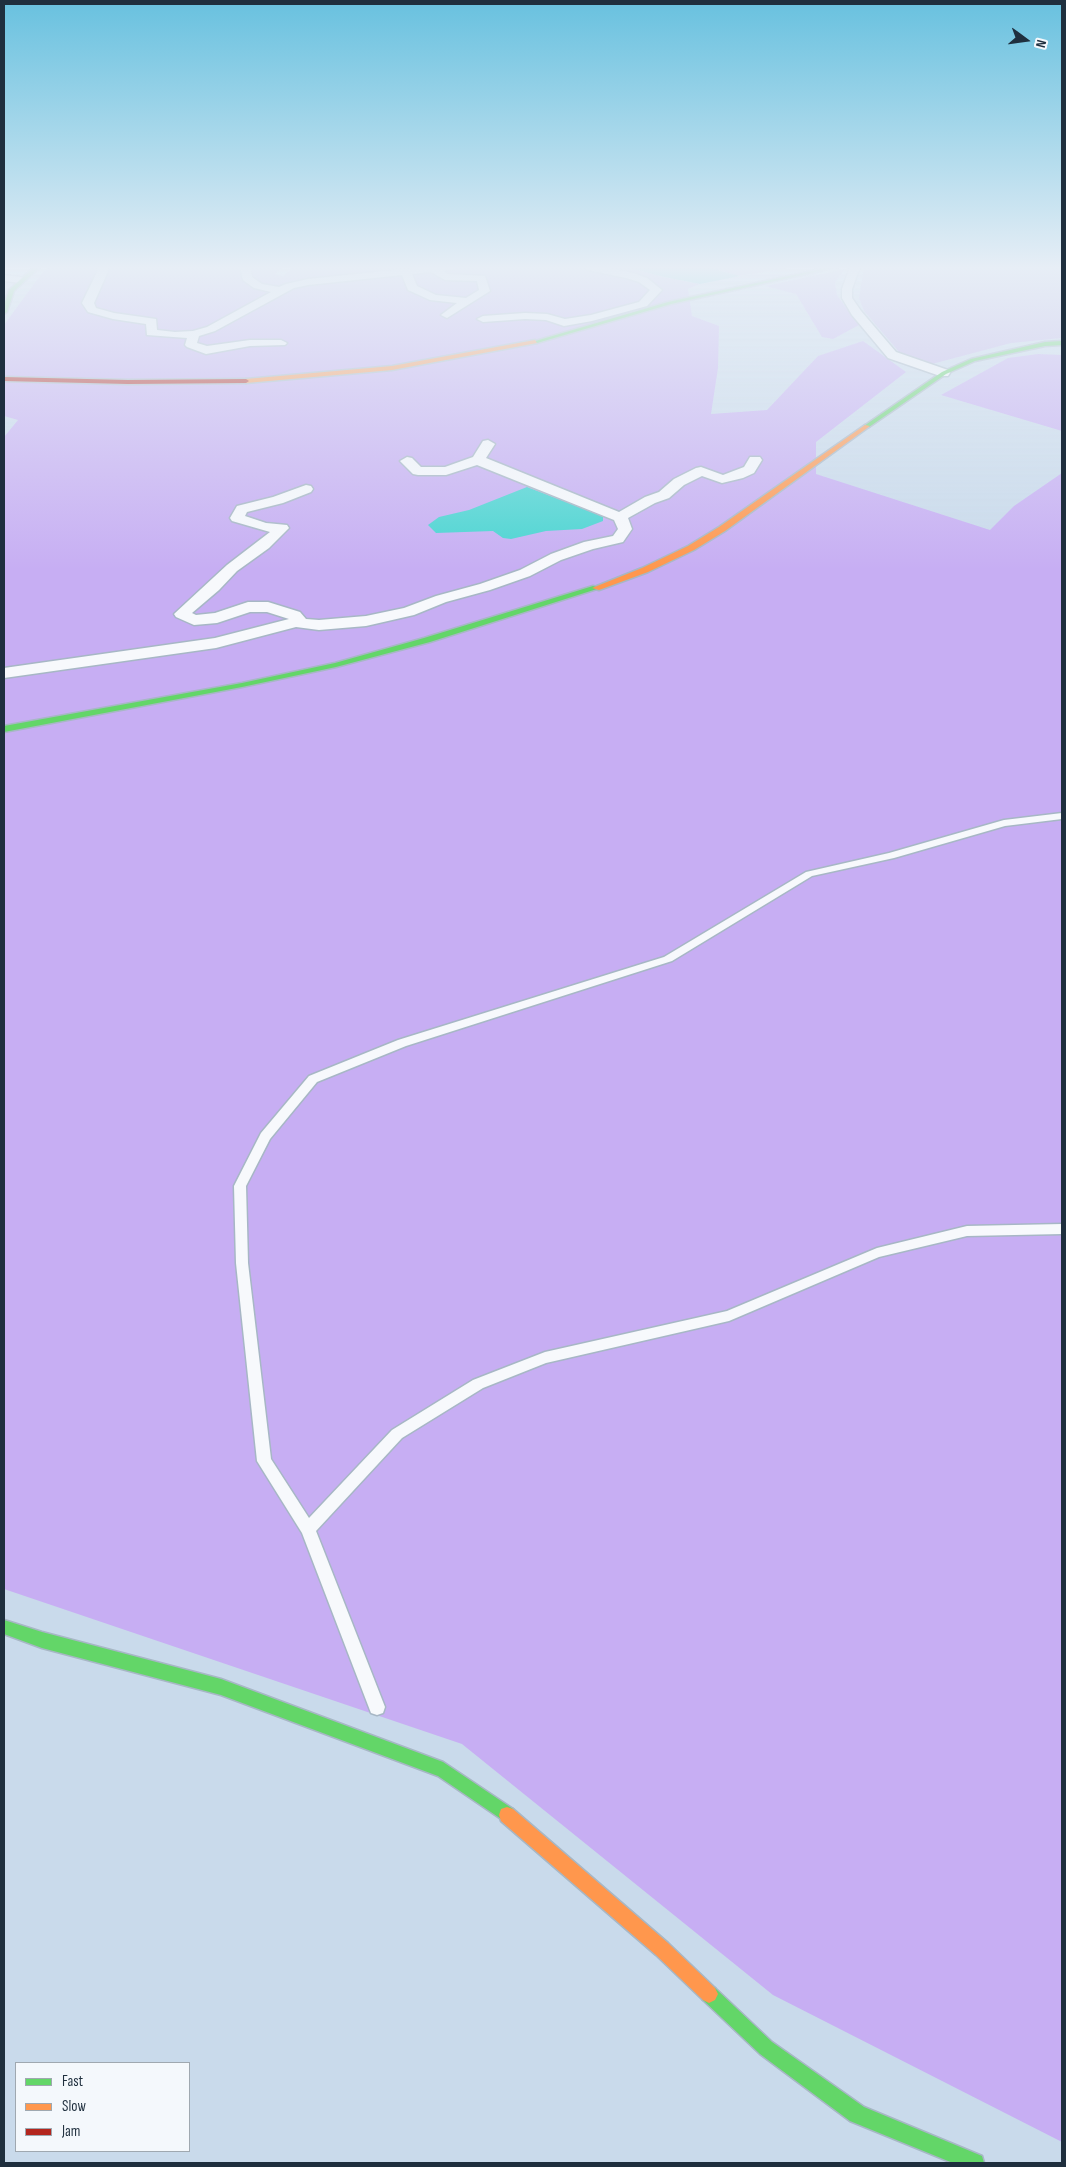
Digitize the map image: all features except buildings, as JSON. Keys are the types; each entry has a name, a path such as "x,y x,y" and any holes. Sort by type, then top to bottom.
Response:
{"street":[{"path":"4,378 128,382 264,381 391,368"},
{"path":"930,368 944,373"},
{"path":"4,729 242,685 336,665 427,640 602,586 645,570 691,548 722,529 882,414 944,373 955,368"},
{"path":"407,461 418,471 446,471 478,460 488,444"},
{"path":"4,674 216,643 296,622 319,625 366,620 408,612 441,599 485,587 525,573 556,557 590,545 618,539 625,528 620,517 478,460"},
{"path":"620,517 650,500 664,495 679,482 701,471 722,479 750,470 755,460"},
{"path":"298,619 294,615 268,607 248,608 217,618 194,620 182,614 214,587 232,568 264,545 282,528 265,527 237,518 242,509 278,500 306,489"},
{"path":"4,1626 42,1640 221,1687 443,1770 512,1819 662,1949 766,2048 858,2114 975,2163"}],"lane":[{"path":"377,1707 308,1529 264,1461 242,1263 240,1186 264,1136 313,1080 402,1044 668,958 809,874 891,856 1004,823 1062,816"},
{"path":"308,1529 398,1434 478,1384 545,1358 729,1316 877,1253 967,1232 1062,1229"}],"shaded area":[{"path":"4,368 718,368 711,414 767,410 807,368 901,368 906,372 816,442 816,474 990,530 1014,506 1062,473 1062,2142 773,1995 462,1744 4,1589 4,437 18,420 4,416"},
{"path":"990,368 1062,368 1062,431 941,395"},
{"path":"527,487 603,516 603,521 582,529 546,531 511,539 503,538 493,531 436,533 428,525 439,517 469,510"}],"traffic: fast":[{"path":"867,426 944,373 955,368"},
{"path":"4,729 242,685 336,665 427,640 596,588"},
{"path":"4,1627 42,1640 221,1687 443,1770 507,1815"},
{"path":"709,1994 766,2048 857,2114 975,2163"}],"traffic: slow":[{"path":"246,381 391,368"},
{"path":"596,588 645,570 691,548 722,529 867,426"},
{"path":"507,1815 662,1949 709,1994"}],"traffic: jam":[{"path":"4,379 128,382 246,381"}]}
